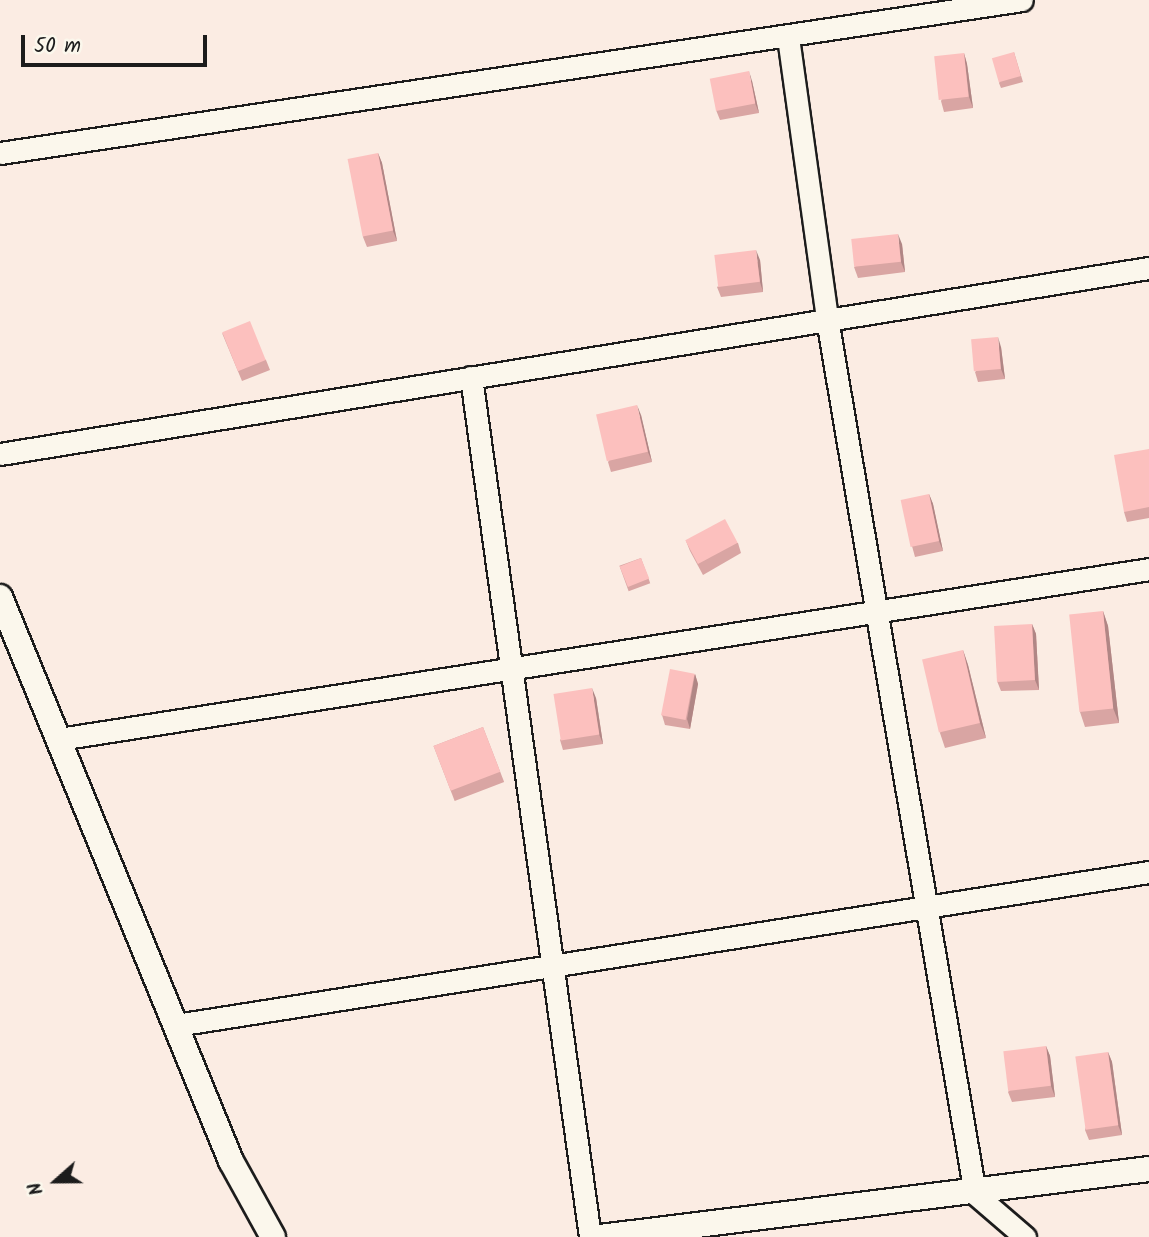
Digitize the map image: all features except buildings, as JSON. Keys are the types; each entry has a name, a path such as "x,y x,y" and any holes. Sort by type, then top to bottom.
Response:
{"street":[{"path":"0,153 1022,0"},
{"path":"788,37 827,318 880,611 975,1194 1025,1237"},
{"path":"0,454 1149,268"},
{"path":"471,377 590,1237"},
{"path":"59,739 1149,569"},
{"path":"0,597 232,1161 272,1237"},
{"path":"176,1025 1149,872"},
{"path":"600,1237 975,1194 1149,1169"}]}
